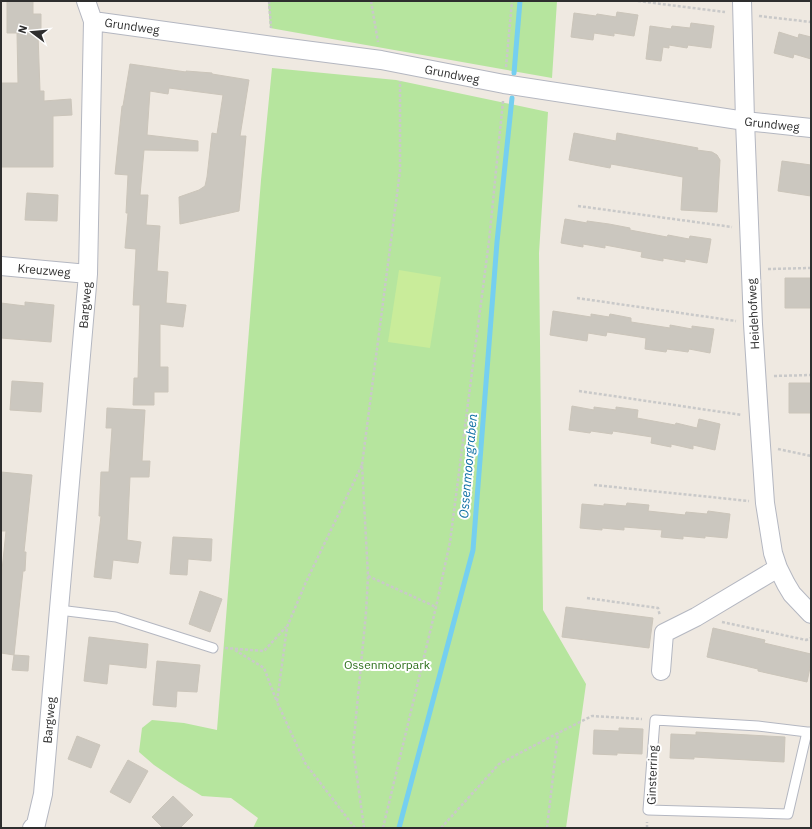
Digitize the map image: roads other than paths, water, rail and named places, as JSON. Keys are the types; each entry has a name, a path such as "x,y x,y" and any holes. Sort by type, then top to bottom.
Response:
{"street":[{"name":"Bargweg","path":"39,827 88,274 93,21 86,1"},
{"name":"Heidehofweg","path":"742,7 750,269 758,417 765,503 773,553 778,568 792,594 811,614"},
{"name":"Grundweg","path":"93,21 381,60 504,84 745,121 811,128"},
{"name":"Kreuzweg","path":"1,266 88,274"},
{"path":"661,671 664,633 696,617 778,568"}],"lane":[{"path":"59,610 116,617 213,648"},
{"name":"Ginsterring","path":"655,720 758,726 809,732 788,814 648,810 655,720"}],"waterway":[{"name":"Ossenmoorgraben","path":"514,73 520,1"},
{"name":"Ossenmoorgraben","path":"399,828 473,550 497,242 512,98"}],"park label":[{"name":"Ossenmoorpark","path":"387,664"}]}
